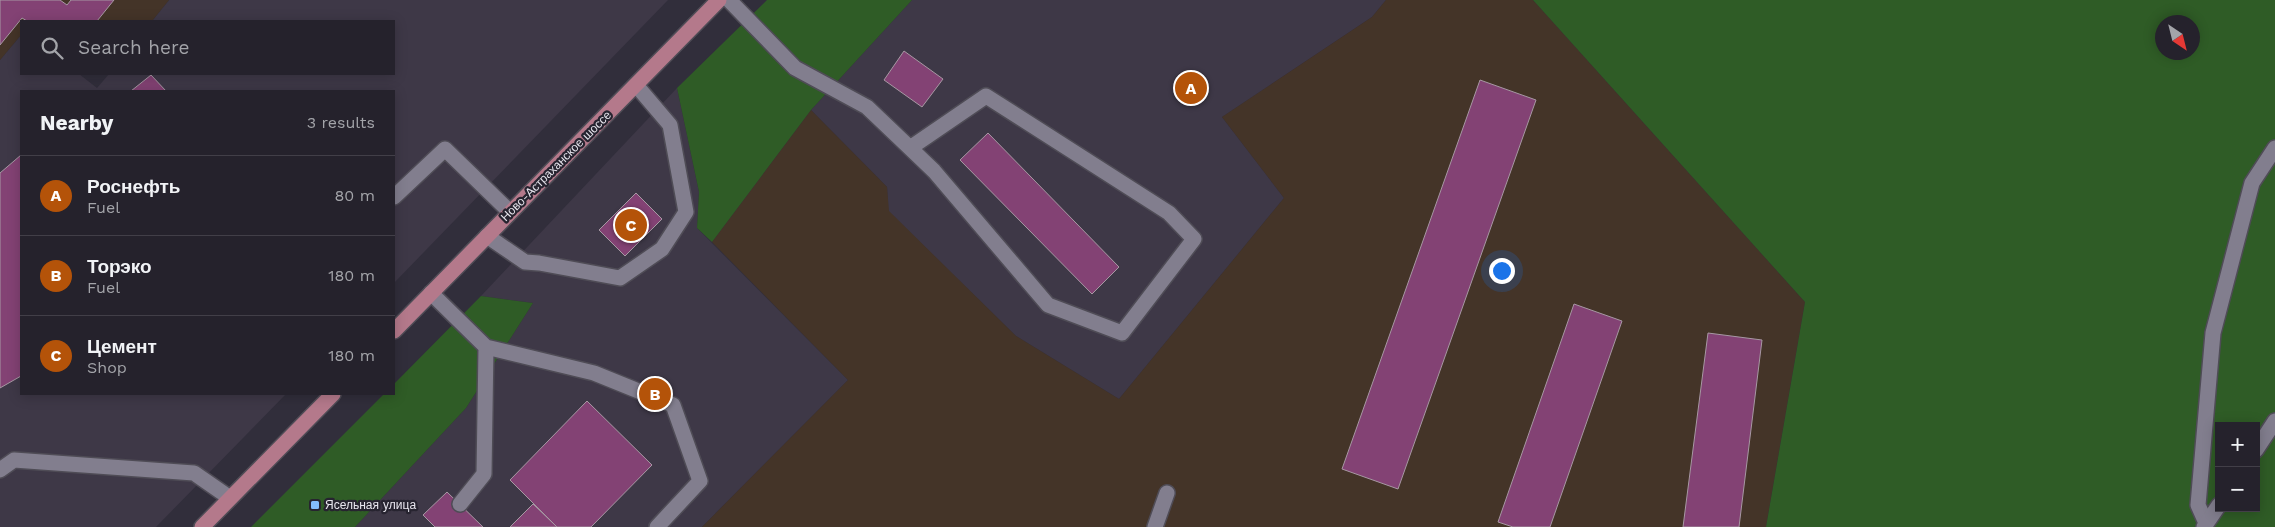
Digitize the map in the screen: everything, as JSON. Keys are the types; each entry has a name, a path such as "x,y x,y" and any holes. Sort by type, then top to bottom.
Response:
{"main road":[{"name":"Ново-Астраханское шоссе","path":"395,330 719,0"},
{"path":"202,527 332,395"}],"street":[{"path":"729,0 795,68 868,107 910,148 934,170 1048,306 1122,332 1194,239 1169,213 986,96 910,148"},
{"path":"487,236 525,262 620,278 662,249 686,212 679,165 670,125 636,85"},
{"path":"2205,525 2198,505 2213,333 2252,184 2275,148"},
{"path":"395,196 445,149 510,212"},
{"path":"432,293 486,347 594,373 673,404 700,481 657,527"},
{"path":"460,504 484,474 486,347"},
{"path":"2260,444 2275,422"},
{"path":"0,470 14,460 194,473 230,498"},
{"path":"1155,527 1167,493"},
{"path":"2205,525 2215,511"}],"shaded area":[{"path":"0,0 169,0 153,20 20,20 20,36 0,60"},
{"path":"169,0 668,0 395,282 395,90 20,90 20,395 285,395 156,527 0,527 0,60 20,36 20,75 80,75 97,88 108,75 395,75 395,20 153,20"},
{"path":"912,0 1386,0 1372,17 1222,117 1284,198 1119,399 1016,336 888,211 887,187 811,110"},
{"path":"1386,0 1533,0 1805,302 1766,527 702,527 848,380 712,242 811,110 887,187 889,211 1016,336 1119,399 1284,198 1222,117 1372,17"},
{"path":"677,88 699,192 697,228 848,380 702,527 355,527 466,408 533,303 481,296"}],"green space":[{"path":"767,0 912,0 811,110 712,242 697,228 699,192 677,88"},
{"path":"1533,0 2275,0 2275,527 1766,527 1805,302"},
{"path":"481,296 533,303 466,408 355,527 251,527 383,395 395,395 395,383"}],"building":[{"path":"0,0 60,0 67,5 71,0 114,0 98,20 25,20 22,18 0,45"},
{"path":"904,51 943,79 922,107 884,80"},
{"path":"151,75 165,90 132,90"},
{"path":"1480,80 1536,100 1398,489 1342,469"},
{"path":"988,133 1119,267 1092,294 960,160"},
{"path":"20,156 20,377 0,388 0,173"},
{"path":"636,193 662,219 625,256 599,230"},
{"path":"1574,304 1622,321 1550,527 1513,527 1498,522"},
{"path":"1708,333 1762,340 1739,527 1683,527"},
{"path":"587,401 652,465 591,527 557,527 510,480"},
{"path":"447,492 483,527 435,527 423,515"},
{"path":"533,504 557,527 510,527"}],"place":[{"name":"Роснефть","path":"1191,88"},
{"name":"Цемент","path":"631,225"},
{"name":"Торэко","path":"655,394"},
{"name":"Ясельная улица","path":"315,505"}]}
